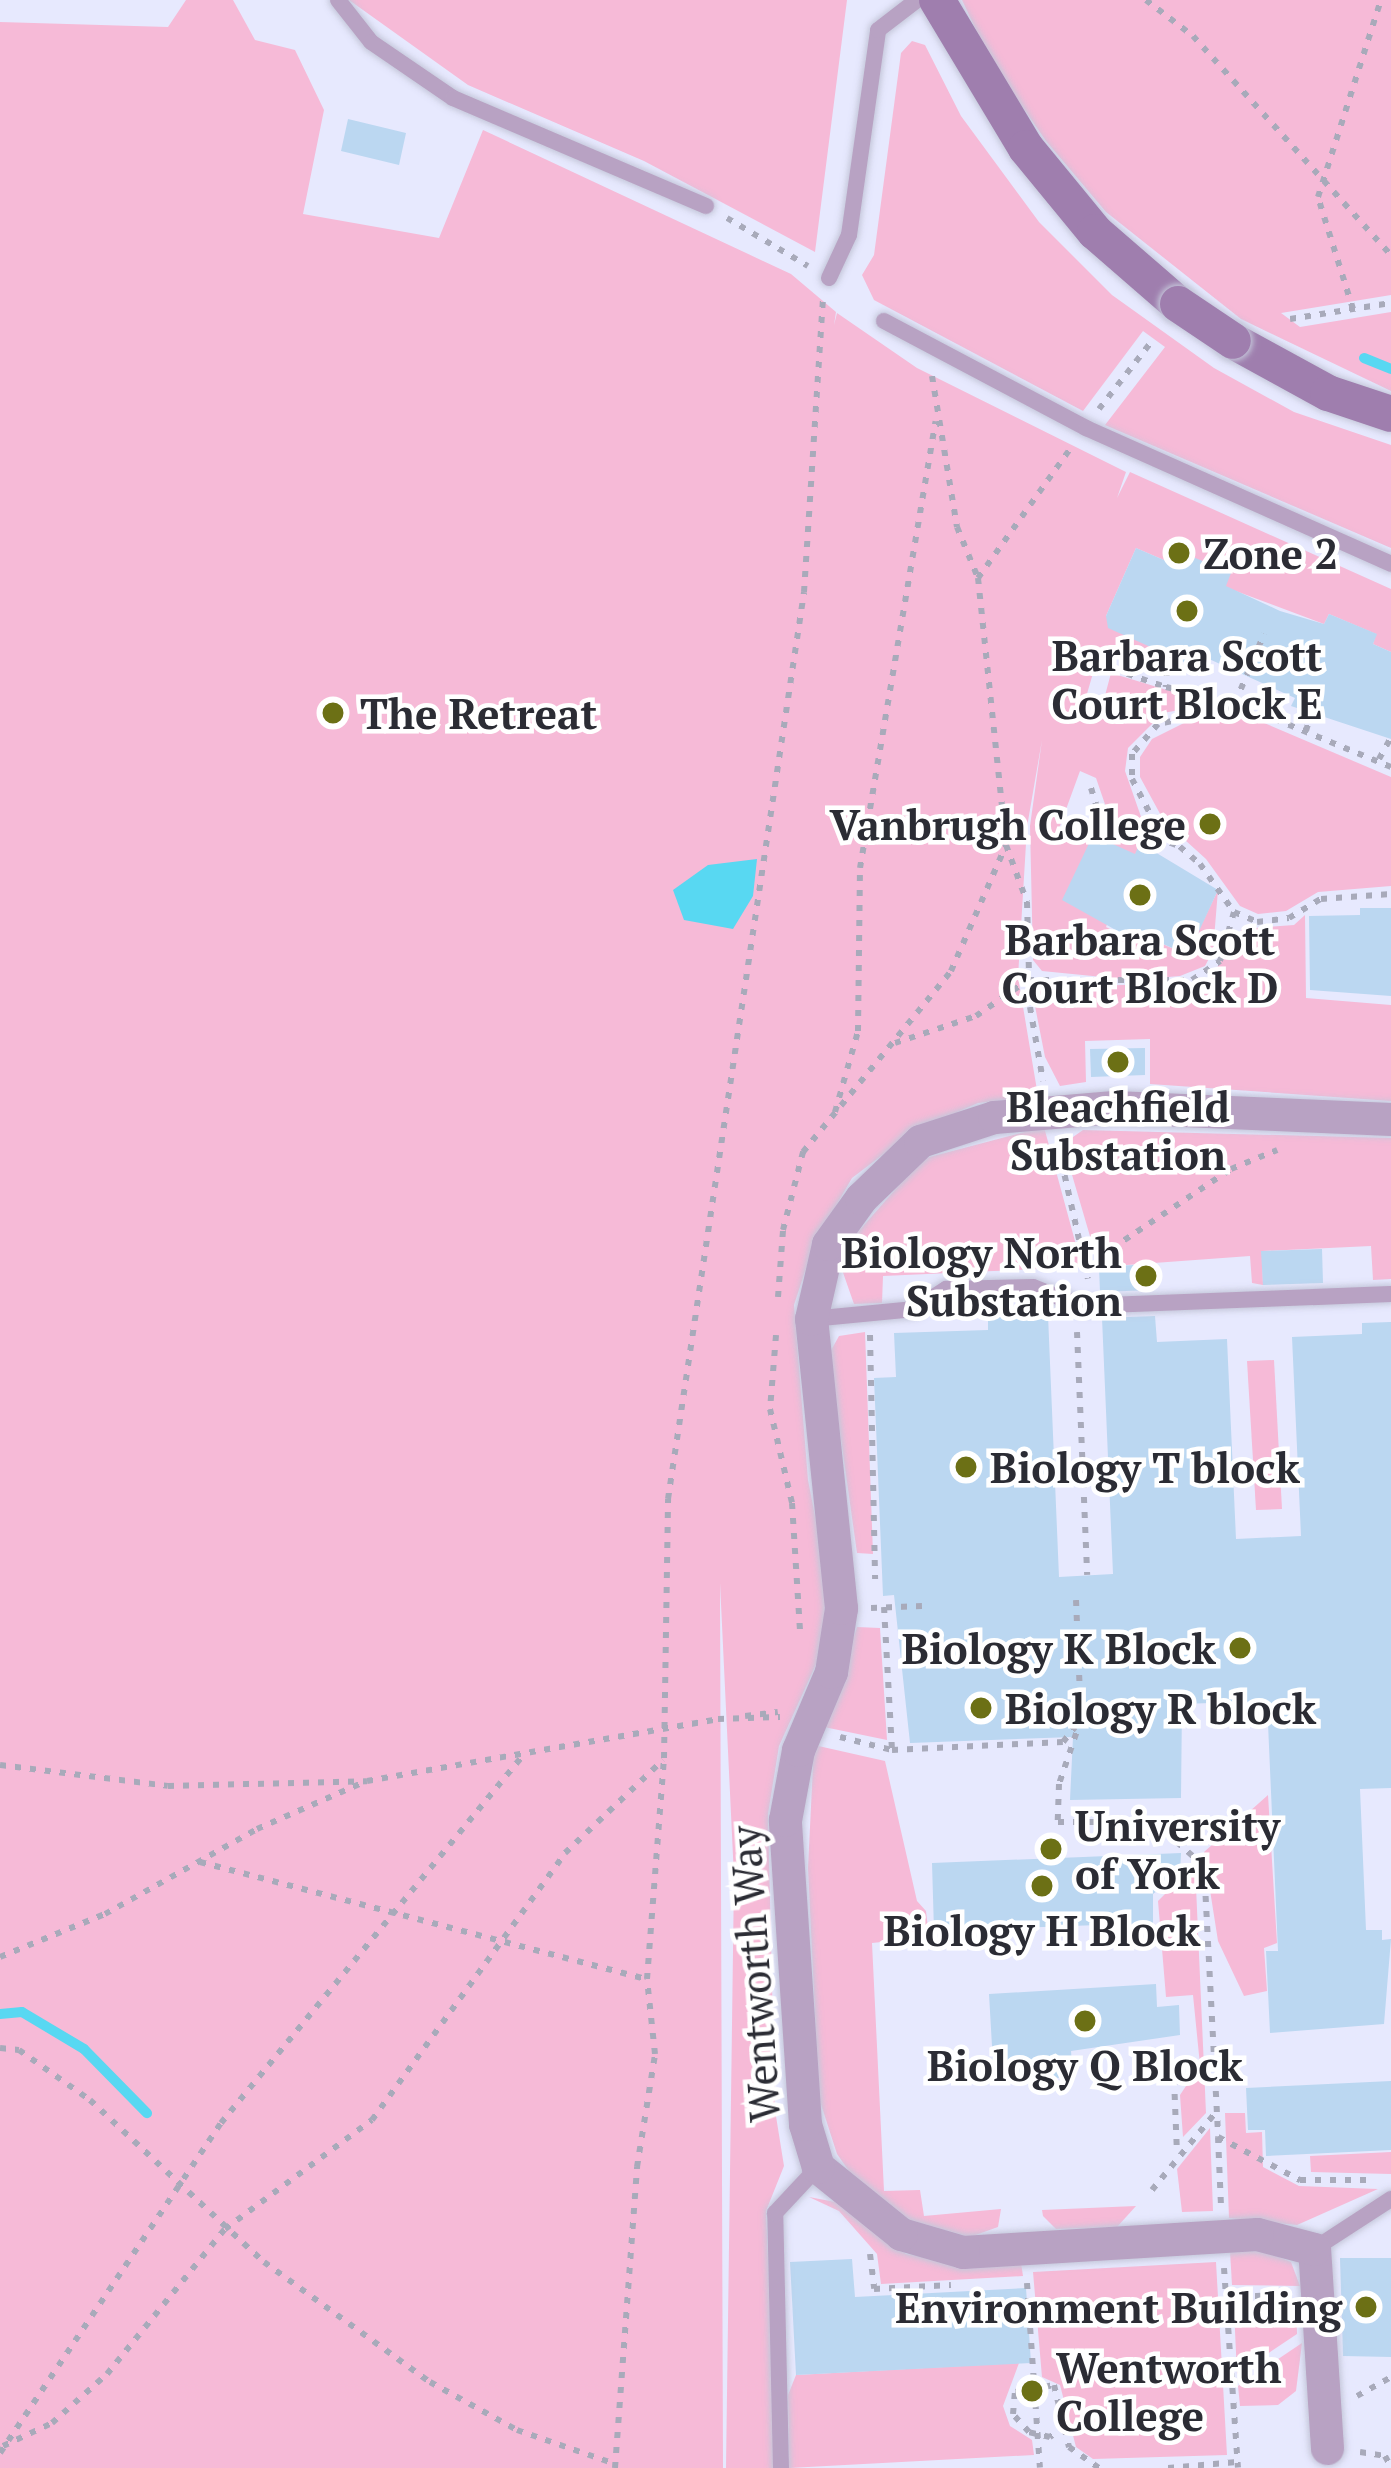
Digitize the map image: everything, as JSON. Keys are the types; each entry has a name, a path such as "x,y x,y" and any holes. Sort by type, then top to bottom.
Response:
{"street":[{"path":"937,0 1026,148 1095,232 1178,304 1233,341 1328,393 1391,414"},
{"name":"Wentworth Way","path":"1314,2249 1221,2224 963,2252 901,2234 818,2167 805,2124 785,1820 798,1721 831,1672 841,1608 811,1319 828,1244 861,1198 920,1141 994,1118 1134,1107 1391,1119"},
{"path":"1314,2249 1327,2448"}],"lane":[{"path":"338,0 370,42 453,98 706,206"},
{"path":"829,278 849,235 878,29 917,0"},
{"path":"884,321 1085,428 1391,564"},
{"path":"811,1319 915,1309 946,1289 1033,1287 1082,1306 1391,1294"},
{"path":"781,2468 776,2213 818,2167"},
{"path":"1314,2249 1391,2199"}],"path":[{"path":"1146,0 1193,36 1323,188 1391,255"},
{"path":"1353,309 1318,197 1381,0"},
{"path":"0,2048 19,2050 90,2100 225,2229 430,2382 517,2430 615,2466 637,2168 655,2054 647,1979 664,1758 668,1498 804,592 816,353 829,278 732,221"},
{"path":"1290,319 1391,303"},
{"path":"978,578 1152,341"},
{"path":"928,348 957,527 978,578 1006,845 1028,902 1028,980 1049,1112 1087,1265 1082,1306 1087,1575"},
{"path":"834,1115 858,1031 860,868 938,414"},
{"path":"1240,705 1264,634"},
{"path":"1166,687 1168,655"},
{"path":"1113,669 1240,705 1391,767"},
{"path":"1240,705 1158,724 1132,754 1142,802 1234,912 1257,922 1289,918 1321,899 1387,894 1381,908"},
{"path":"1306,730 1311,714"},
{"path":"1379,759 1391,737"},
{"path":"1091,788 1100,817 1179,846"},
{"path":"1160,852 1167,843"},
{"path":"1006,845 951,970 891,1045 976,1016 1028,980 1192,980 1220,961 1234,912"},
{"path":"1087,1265 1231,1169 1297,1144"},
{"path":"869,1313 880,1607 892,1750"},
{"path":"1076,1600 1081,1719 1059,1784 1058,1822 1154,1822 1204,1866 1221,2199"},
{"path":"857,1608 922,1606"},
{"path":"0,1765 168,1786 367,1780 744,1717 798,1721 892,1750 1063,1742 1081,1719"},
{"path":"1,2449 178,2187 522,1757"},
{"path":"1,2449 52,2423 107,2374 225,2229 372,2120 565,1853 664,1758"},
{"path":"0,1957 105,1914 367,1780"},
{"path":"200,1862 647,1979"},
{"path":"1174,2079 1177,2156"},
{"path":"1152,2190 1216,2112"},
{"path":"1218,2137 1300,2180 1391,2180"},
{"path":"1168,2468 1238,2465 1221,2224"},
{"path":"1026,2276 1040,2468"},
{"path":"1225,2298 1316,2292"},
{"path":"1038,2435 1013,2414 1015,2392 1032,2384 1054,2385 1070,2447 1100,2468"},
{"path":"1038,2435 1064,2426"}],"shaded area":[{"path":"186,0 233,0 255,40 295,50 324,110 303,214 439,238 483,130 791,274 836,312 834,325 837,313 917,368 1126,472 1117,498 1130,472 1391,589 1391,652 1373,644 1376,634 1329,614 1324,624 1225,587 1187,554 1180,567 1136,548 1106,616 1154,637 1156,672 1128,668 1127,659 1100,649 1082,711 1099,718 1111,673 1213,704 1163,713 1128,748 1125,771 1146,831 1108,813 1096,778 1080,771 1057,834 1075,841 1086,819 1140,843 1106,927 1138,943 1143,935 1187,955 1218,890 1213,951 1205,966 1180,976 1133,980 1042,971 1033,960 1030,826 1042,740 1027,827 1018,977 1038,1096 978,1103 914,1131 852,1178 814,1244 794,1305 808,1480 826,1572 823,1649 779,1746 768,1814 775,2110 784,2166 766,2211 777,2468 726,2468 734,1877 720,1583 723,2468 0,2468 0,22 168,27"},
{"path":"349,0 847,0 815,252 644,161 468,85"},
{"path":"962,0 1391,0 1391,295 1281,313 1300,327 1391,312 1391,391 1241,319 1106,212 1046,141 990,60"},
{"path":"912,41 925,45 961,116 1039,222 1112,295 1214,368 1294,412 1391,445 1391,548 1105,425 1165,347 1143,331 1083,411 874,300 862,275 874,255 901,53"},
{"path":"1243,714 1391,777 1391,886 1318,892 1286,911 1258,914 1240,906 1206,859 1164,821 1140,777 1140,757 1152,739 1186,722"},
{"path":"1305,915 1306,998 1391,1005 1391,1101 1150,1084 1150,1039 1085,1041 1086,1082 1060,1086 1045,1057 1034,1001 1039,987 1207,983 1242,929 1294,925"},
{"path":"1044,1127 1082,1267 883,1276 882,1303 854,1304 840,1264 851,1240 922,1159"},
{"path":"1083,1130 1391,1138 1391,1279 1373,1280 1371,1246 1262,1251 1263,1285 1252,1283 1250,1256 1099,1267 1063,1144"},
{"path":"865,1332 873,1554 857,1553 829,1354 839,1336"},
{"path":"1274,1360 1282,1509 1256,1510 1247,1361"},
{"path":"857,1627 880,1628 887,1740 824,1727"},
{"path":"814,1745 885,1761 917,1901 926,1911 929,1937 872,1943 884,2191 920,2190 924,2216 1001,2209 998,2227 970,2237 903,2218 863,2191 837,2154 819,2098 808,1868"},
{"path":"1268,1795 1277,1943 1264,1948 1267,1991 1244,1996 1218,1941 1204,1852"},
{"path":"1195,1864 1206,2113 1183,2137 1180,2095 1200,2065 1193,1995 1166,1997 1158,1901"},
{"path":"1225,2113 1245,2113 1246,2133 1262,2132 1263,2167 1299,2186 1378,2189 1297,2225 1229,2218"},
{"path":"1210,2128 1213,2211 1182,2212 1177,2169"},
{"path":"1391,2152 1391,2174 1311,2172 1310,2156"},
{"path":"809,2197 835,2202 906,2254 971,2266 1021,2263 1023,2276 881,2284 877,2254 839,2211"},
{"path":"1136,2206 1117,2227 1056,2229 1042,2210"},
{"path":"1260,2249 1291,2262 1300,2286 1232,2285 1230,2251"},
{"path":"1216,2262 1227,2455 1093,2459 1076,2447 1060,2385 1042,2377 1033,2272"},
{"path":"1296,2300 1297,2334 1237,2374 1234,2309"},
{"path":"1302,2343 1296,2391 1278,2405 1240,2406 1238,2386"},
{"path":"1019,2363 1003,2406 1010,2426 1032,2440 1034,2455 789,2468 788,2395 796,2375"}],"water":[{"path":"757,859 753,896 733,929 684,920 673,890 708,865"}],"building":[{"path":"348,119 406,133 399,165 341,151"},
{"path":"1136,548 1180,567 1186,554 1231,573 1226,586 1280,611 1324,624 1329,614 1377,634 1373,644 1391,652 1391,739 1291,706 1295,698 1198,654 1193,666 1108,628 1106,616"},
{"name":"Barbara Scott Court Block D","path":"1093,835 1135,854 1140,843 1218,890 1188,955 1143,935 1139,943 1062,900"},
{"path":"1360,908 1391,908 1391,996 1310,990 1309,916 1360,915"},
{"name":"Bleachfield Substation","path":"1145,1048 1145,1075 1091,1077 1090,1049"},
{"path":"1322,1249 1323,1283 1263,1285 1261,1251"},
{"path":"1151,1264 1153,1290 1100,1292 1099,1267"},
{"path":"1048,1315 1059,1577 1113,1574 1102,1318 1155,1316 1157,1342 1227,1339 1236,1539 1301,1536 1292,1337 1362,1334 1362,1323 1391,1322 1391,1788 1360,1789 1366,1930 1382,1930 1382,1940 1391,1939 1384,2024 1270,2033 1266,1951 1278,1951 1267,1701 1182,1704 1181,1798 1070,1800 1073,1737 910,1743 894,1595 883,1596 874,1378 896,1377 894,1333 988,1330 988,1317"},
{"name":"Biology H Block","path":"1181,1853 1180,1873 1153,1894 1153,1923 934,1931 932,1863"},
{"name":"Biology Q Block","path":"1156,1984 1157,2007 1179,2005 1180,2035 1071,2051 1073,2077 994,2081 989,1994"},
{"path":"1391,2081 1391,2150 1266,2156 1265,2130 1248,2130 1246,2088"},
{"name":"Environment Building","path":"1340,2258 1391,2258 1391,2357 1343,2356"},
{"path":"852,2259 855,2297 1026,2288 1031,2363 796,2375 790,2262"}],"waterway":[{"path":"1364,358 1391,369"},
{"path":"0,2014 22,2012 84,2049 147,2113"}],"place":[{"name":"Zone 2","path":"1179,553"},
{"name":"Barbara Scott Court Block E","path":"1187,611"},
{"name":"The Retreat","path":"333,713"},
{"name":"Vanbrugh College","path":"1210,824"},
{"name":"Barbara Scott Court Block D","path":"1140,895"},
{"name":"Bleachfield Substation","path":"1118,1062"},
{"name":"Biology North Substation","path":"1146,1276"},
{"name":"Biology T block","path":"966,1467"},
{"name":"Biology K Block","path":"1240,1648"},
{"name":"Biology R block","path":"981,1708"},
{"name":"University of York","path":"1051,1849"},
{"name":"Biology H Block","path":"1042,1886"},
{"name":"Biology Q Block","path":"1085,2021"},
{"name":"Environment Building","path":"1366,2307"},
{"name":"Wentworth College","path":"1032,2391"}]}
